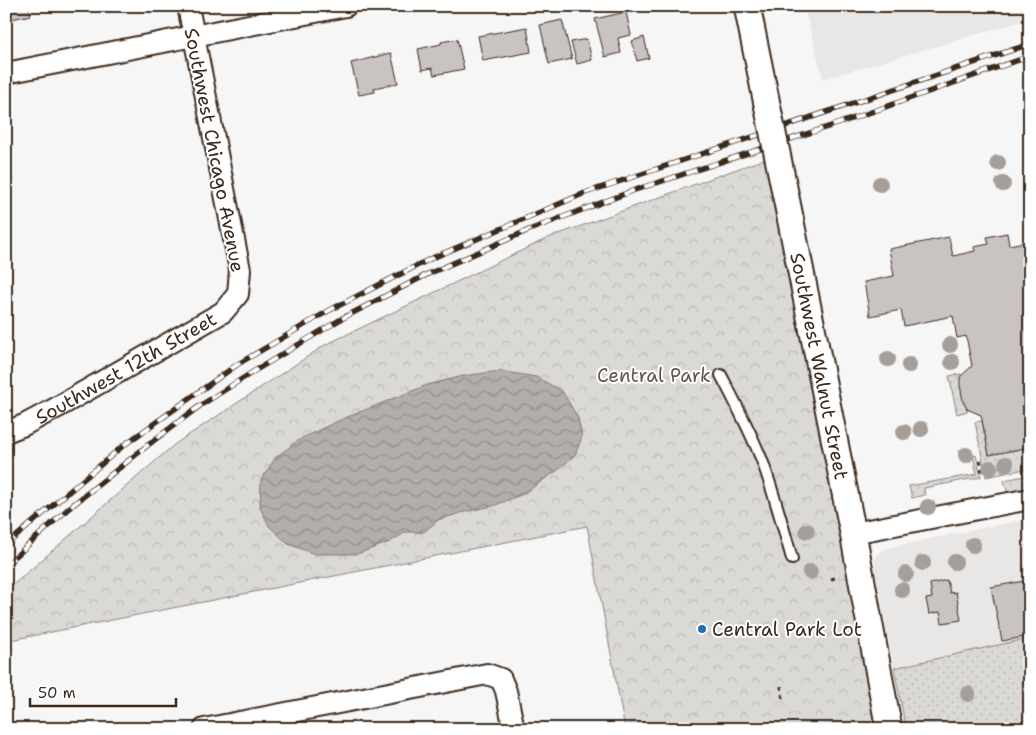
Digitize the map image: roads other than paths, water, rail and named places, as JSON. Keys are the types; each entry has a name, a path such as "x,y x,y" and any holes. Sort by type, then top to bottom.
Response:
{"street":[{"name":"Southwest Chicago Avenue","path":"188,6 240,270 238,294"},
{"path":"6,73 346,6"},
{"name":"Southwest Walnut Street","path":"747,6 853,533 889,729"},
{"name":"Southwest 12th Street","path":"6,432 56,408 223,312 238,294"},
{"path":"853,533 1030,499"},
{"path":"204,729 487,674 501,679 506,691 514,729"}],"lane":[{"path":"721,375 747,426 762,462 779,510 792,559"}],"water":[{"path":"500,371 536,377 562,391 578,418 582,437 575,455 558,470 523,494 493,506 438,520 424,532 406,532 390,542 357,554 315,554 288,544 269,526 260,507 261,480 276,457 302,438 340,420 427,385 463,376"}],"railway":[{"path":"6,545 124,445 238,364 330,310 430,259 585,193 1030,44"},
{"path":"6,565 69,508 201,405 341,319 428,274 529,230 635,190 840,123 1030,56"}],"place":[{"name":"Central Park Lot","path":"702,629"}],"park label":[{"name":"Central Park","path":"654,375"}]}
